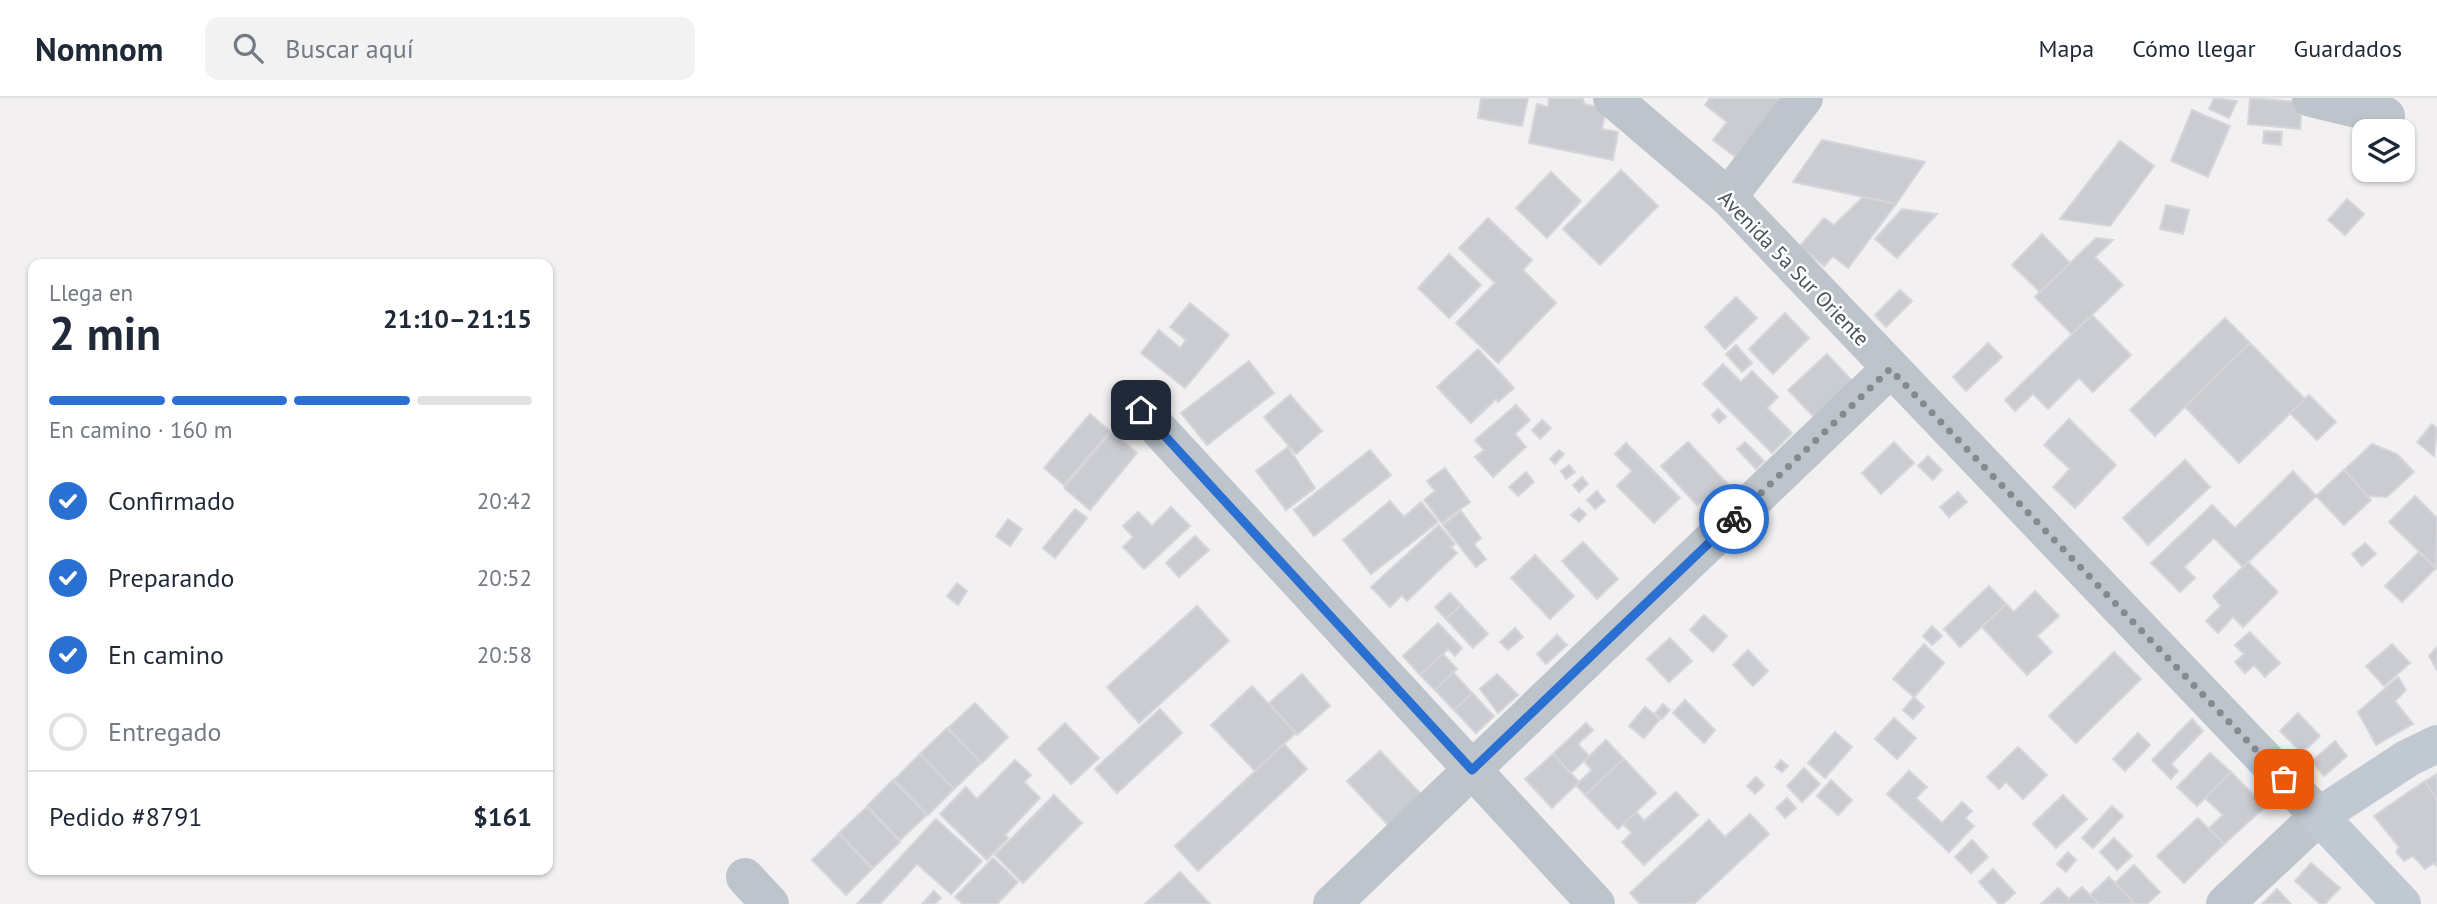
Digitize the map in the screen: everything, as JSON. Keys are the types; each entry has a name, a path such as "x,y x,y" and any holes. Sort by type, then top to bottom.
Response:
{"street":[{"name":"Avenida 5a Sur Oriente","path":"1612,98 1728,197 2402,904"},
{"path":"1728,197 1804,98"},
{"path":"2311,98 2386,116"},
{"path":"1332,904 1890,369"},
{"path":"1141,410 1596,904"},
{"path":"2225,904 2319,816 2409,758 2437,744"}],"building":[{"path":"1481,98 1528,98 1522,126 1478,118"},
{"path":"1549,98 1583,98 1584,104 1606,109 1602,129 1618,132 1613,160 1529,143 1537,104 1548,107"},
{"path":"1710,98 1789,98 1741,161 1713,140 1727,122 1705,105"},
{"path":"2214,98 2237,101 2229,118 2209,109"},
{"path":"2250,98 2302,102 2300,129 2248,124"},
{"path":"2192,110 2230,126 2208,177 2171,161"},
{"path":"2264,131 2282,132 2281,145 2263,143"},
{"path":"1822,140 1925,162 1896,204 1793,182"},
{"path":"2120,141 2154,166 2110,226 2060,219"},
{"path":"1621,170 1658,206 1600,265 1563,229"},
{"path":"1551,172 1581,201 1547,238 1516,208"},
{"path":"1863,197 1896,204 1848,268 1833,256 1824,266 1800,246 1824,218 1834,225"},
{"path":"2347,199 2364,214 2345,235 2328,220"},
{"path":"2166,205 2189,210 2183,234 2160,229"},
{"path":"1902,209 1937,214 1897,258 1875,239"},
{"path":"1488,218 1532,260 1523,270 1556,303 1498,363 1456,323 1495,283 1459,248"},
{"path":"2042,234 2070,263 2040,292 2012,265"},
{"path":"2096,238 2113,240 2095,257 2123,285 2072,334 2035,297"},
{"path":"1449,254 1481,285 1449,318 1418,288"},
{"path":"1900,290 1912,301 1886,327 1875,315"},
{"path":"1736,297 1757,318 1725,349 1705,327"},
{"path":"1190,303 1229,335 1185,388 1141,353 1159,330 1180,348 1186,340 1170,327"},
{"path":"1785,313 1809,338 1773,374 1749,349"},
{"path":"2092,315 2131,355 2093,392 2079,378 2048,409 2033,394 2015,411 2005,400"},
{"path":"2225,318 2250,343 2155,436 2130,410"},
{"path":"1988,343 2002,357 1966,391 1953,377"},
{"path":"2250,343 2305,399 2239,463 2185,407"},
{"path":"1736,345 1752,363 1742,372 1726,354"},
{"path":"1478,349 1514,388 1498,402 1496,399 1471,423 1437,387"},
{"path":"1827,354 1853,382 1815,418 1788,390"},
{"path":"1249,361 1274,393 1207,445 1181,413"},
{"path":"1723,364 1741,382 1752,371 1778,397 1767,408 1792,433 1772,453 1703,384"},
{"path":"1290,395 1322,431 1296,454 1264,417"},
{"path":"2309,395 2336,422 2317,440 2290,413"},
{"path":"1516,405 1530,420 1515,434 1526,447 1493,477 1475,457 1484,450 1475,440"},
{"path":"1718,409 1726,417 1719,423 1712,415"},
{"path":"1090,414 1110,431 1064,485 1044,468"},
{"path":"2069,419 2116,465 2075,508 2053,487 2070,469 2044,445"},
{"path":"1542,420 1551,428 1540,439 1532,430"},
{"path":"2432,424 2437,428 2434,456 2417,442"},
{"path":"1111,432 1137,453 1090,510 1064,488"},
{"path":"1688,442 1738,495 1723,509 1709,494 1697,505 1661,466"},
{"path":"1745,442 1764,461 1756,469 1737,449"},
{"path":"1894,442 1914,463 1881,494 1862,473"},
{"path":"1626,443 1680,498 1654,523 1617,486 1632,471 1615,454"},
{"path":"2372,444 2397,454 2414,472 2387,497 2368,496 2344,470"},
{"path":"1288,447 1315,488 1286,510 1256,471"},
{"path":"1370,450 1391,475 1314,536 1294,510"},
{"path":"1559,450 1564,454 1555,464 1550,459"},
{"path":"1928,456 1942,470 1933,480 1918,466"},
{"path":"2185,460 2210,487 2148,545 2123,518"},
{"path":"1569,465 1575,472 1566,479 1561,471"},
{"path":"1445,468 1470,502 1442,523 1424,500 1435,491 1427,481"},
{"path":"2344,470 2371,500 2344,525 2316,496"},
{"path":"2293,471 2316,496 2243,567 2214,538 2184,567 2195,578 2180,592 2151,563 2212,505 2235,528"},
{"path":"1526,472 1534,482 1518,496 1509,487"},
{"path":"1582,477 1588,484 1579,492 1573,485"},
{"path":"1597,491 1605,501 1595,509 1587,500"},
{"path":"1958,492 1967,502 1949,517 1940,507"},
{"path":"2415,496 2437,518 2436,568 2389,522"},
{"path":"1390,501 1404,517 1421,502 1438,522 1371,574 1343,540"},
{"path":"1171,507 1190,526 1144,569 1123,547 1133,537 1123,526 1138,512 1152,526"},
{"path":"1579,508 1586,514 1579,522 1571,515"},
{"path":"1075,509 1087,518 1055,558 1043,548"},
{"path":"1461,511 1481,538 1474,544 1486,559 1476,567 1443,525"},
{"path":"1008,519 1022,529 1010,546 996,536"},
{"path":"1439,525 1455,544 1451,547 1457,553 1407,601 1402,595 1390,607 1371,587"},
{"path":"1195,536 1209,550 1179,577 1166,563"},
{"path":"1583,542 1618,579 1597,599 1562,561"},
{"path":"2365,543 2376,554 2362,566 2352,554"},
{"path":"2419,552 2436,568 2402,602 2385,586"},
{"path":"1535,555 1574,596 1550,619 1511,578"},
{"path":"2248,562 2278,592 2243,627 2233,617 2218,633 2206,621 2221,606 2213,596"},
{"path":"957,583 967,591 958,605 947,596"},
{"path":"1989,586 2006,604 1960,647 1944,629"},
{"path":"2035,591 2059,616 2037,636 2052,652 2027,675 1982,627 2006,604 2014,612"},
{"path":"1450,593 1461,605 1446,619 1435,607"},
{"path":"1461,605 1488,634 1473,648 1446,619"},
{"path":"1197,606 1229,641 1139,723 1107,687"},
{"path":"1704,615 1727,636 1713,652 1690,630"},
{"path":"1438,623 1462,648 1455,656 1448,649 1420,675 1403,656"},
{"path":"1932,626 1942,636 1932,645 1923,636"},
{"path":"1515,628 1523,637 1508,650 1500,642"},
{"path":"2250,632 2280,663 2265,677 2254,665 2245,673 2235,662 2244,654 2235,645"},
{"path":"1557,635 1567,645 1546,664 1537,654"},
{"path":"1670,638 1692,661 1669,682 1647,659"},
{"path":"1924,644 1944,663 1914,697 1893,679"},
{"path":"2392,644 2410,663 2384,686 2366,666"},
{"path":"2437,647 2437,670 2429,656"},
{"path":"1748,650 1768,671 1753,686 1733,665"},
{"path":"2114,652 2141,679 2076,743 2049,716"},
{"path":"1443,654 1457,669 1435,690 1420,675"},
{"path":"1453,672 1472,693 1454,710 1435,690"},
{"path":"1302,674 1330,706 1297,735 1269,703"},
{"path":"1497,674 1518,695 1498,713 1480,689"},
{"path":"2398,677 2406,690 2395,701 2413,724 2376,745 2358,712"},
{"path":"1252,686 1296,733 1255,771 1211,725"},
{"path":"1472,693 1494,716 1476,733 1454,710"},
{"path":"1914,697 1924,707 1913,719 1903,710"},
{"path":"1685,700 1715,730 1704,743 1673,713"},
{"path":"975,703 1008,737 982,763 948,728"},
{"path":"1663,704 1670,710 1662,719 1655,713"},
{"path":"1645,707 1660,719 1644,738 1629,726"},
{"path":"1160,709 1182,733 1117,793 1095,769"},
{"path":"2298,713 2320,736 2302,753 2280,731"},
{"path":"1894,718 1916,738 1897,759 1875,739"},
{"path":"2192,719 2203,731 2171,764 2178,771 2171,779 2152,760"},
{"path":"1065,723 1099,758 1071,784 1038,749"},
{"path":"1586,723 1593,730 1578,744 1589,756 1571,773 1553,754"},
{"path":"947,728 981,763 954,789 920,754"},
{"path":"1835,732 1852,747 1825,778 1808,763"},
{"path":"2138,733 2150,745 2125,771 2113,759"},
{"path":"1606,740 1624,759 1585,795 1576,785 1592,770 1584,761"},
{"path":"2335,741 2347,756 2324,776 2312,761"},
{"path":"1284,744 1307,769 1198,871 1175,846"},
{"path":"2018,747 2047,775 2023,799 2006,782 1999,789 1987,777"},
{"path":"1380,751 1421,794 1388,825 1347,781"},
{"path":"2210,753 2231,772 2197,806 2177,787"},
{"path":"920,754 954,789 928,815 894,780"},
{"path":"1553,754 1579,782 1552,808 1525,779"},
{"path":"1624,759 1656,793 1618,829 1585,795"},
{"path":"1015,760 1031,775 1024,782 1040,798 1005,835 1008,838 987,860 940,814 966,787 977,799"},
{"path":"1781,760 1788,766 1782,772 1775,767"},
{"path":"1804,768 1820,784 1802,802 1787,786"},
{"path":"1909,771 1927,787 1916,798 1942,823 1962,802 1972,811 1965,818 1974,826 1949,852 1887,794"},
{"path":"2231,772 2265,807 2224,844 2209,828 2223,815 2205,798"},
{"path":"2437,774 2437,800 2425,781"},
{"path":"1756,777 1764,785 1755,794 1747,786"},
{"path":"893,780 927,815 900,840 867,806"},
{"path":"1831,780 1852,800 1838,815 1817,796"},
{"path":"2425,781 2437,800 2437,866 2434,863 2425,869 2413,856 2404,861 2396,852 2399,847 2374,816"},
{"path":"1676,792 1698,815 1644,865 1622,842 1632,833 1623,824 1636,812 1644,821"},
{"path":"1054,795 1082,823 1023,883 995,855"},
{"path":"2063,795 2087,819 2056,848 2033,824"},
{"path":"1787,798 1796,808 1785,818 1776,808"},
{"path":"2112,806 2123,816 2093,848 2082,838"},
{"path":"867,807 900,842 873,868 839,833"},
{"path":"1750,814 1769,834 1694,904 1640,904 1630,893 1709,820 1725,837"},
{"path":"2198,818 2224,844 2184,883 2157,856"},
{"path":"936,819 982,861 951,894 917,864 880,904 857,904"},
{"path":"839,834 872,869 846,895 812,860"},
{"path":"2114,838 2132,856 2117,870 2100,852"},
{"path":"1972,840 1988,857 1971,873 1955,857"},
{"path":"2068,852 2076,860 2066,872 2057,864"},
{"path":"993,858 1018,882 997,904 963,904 955,897"},
{"path":"2311,863 2340,888 2325,904 2320,904 2295,881"},
{"path":"2134,865 2160,892 2147,904 2135,904 2115,883"},
{"path":"1993,869 2015,893 2003,904 1999,904 1979,882"},
{"path":"1180,872 1210,904 1145,904"},
{"path":"2109,877 2133,902 2131,904 2099,904 2090,895"},
{"path":"2082,887 2099,904 2041,904 2058,888 2069,899"},
{"path":"2277,889 2291,904 2262,904"},
{"path":"934,891 941,898 935,904 922,904"}],"way so far":[{"path":"1734,519 1890,369 2284,779"}],"route":[{"path":"1141,410 1472,770 1734,519"}]}
